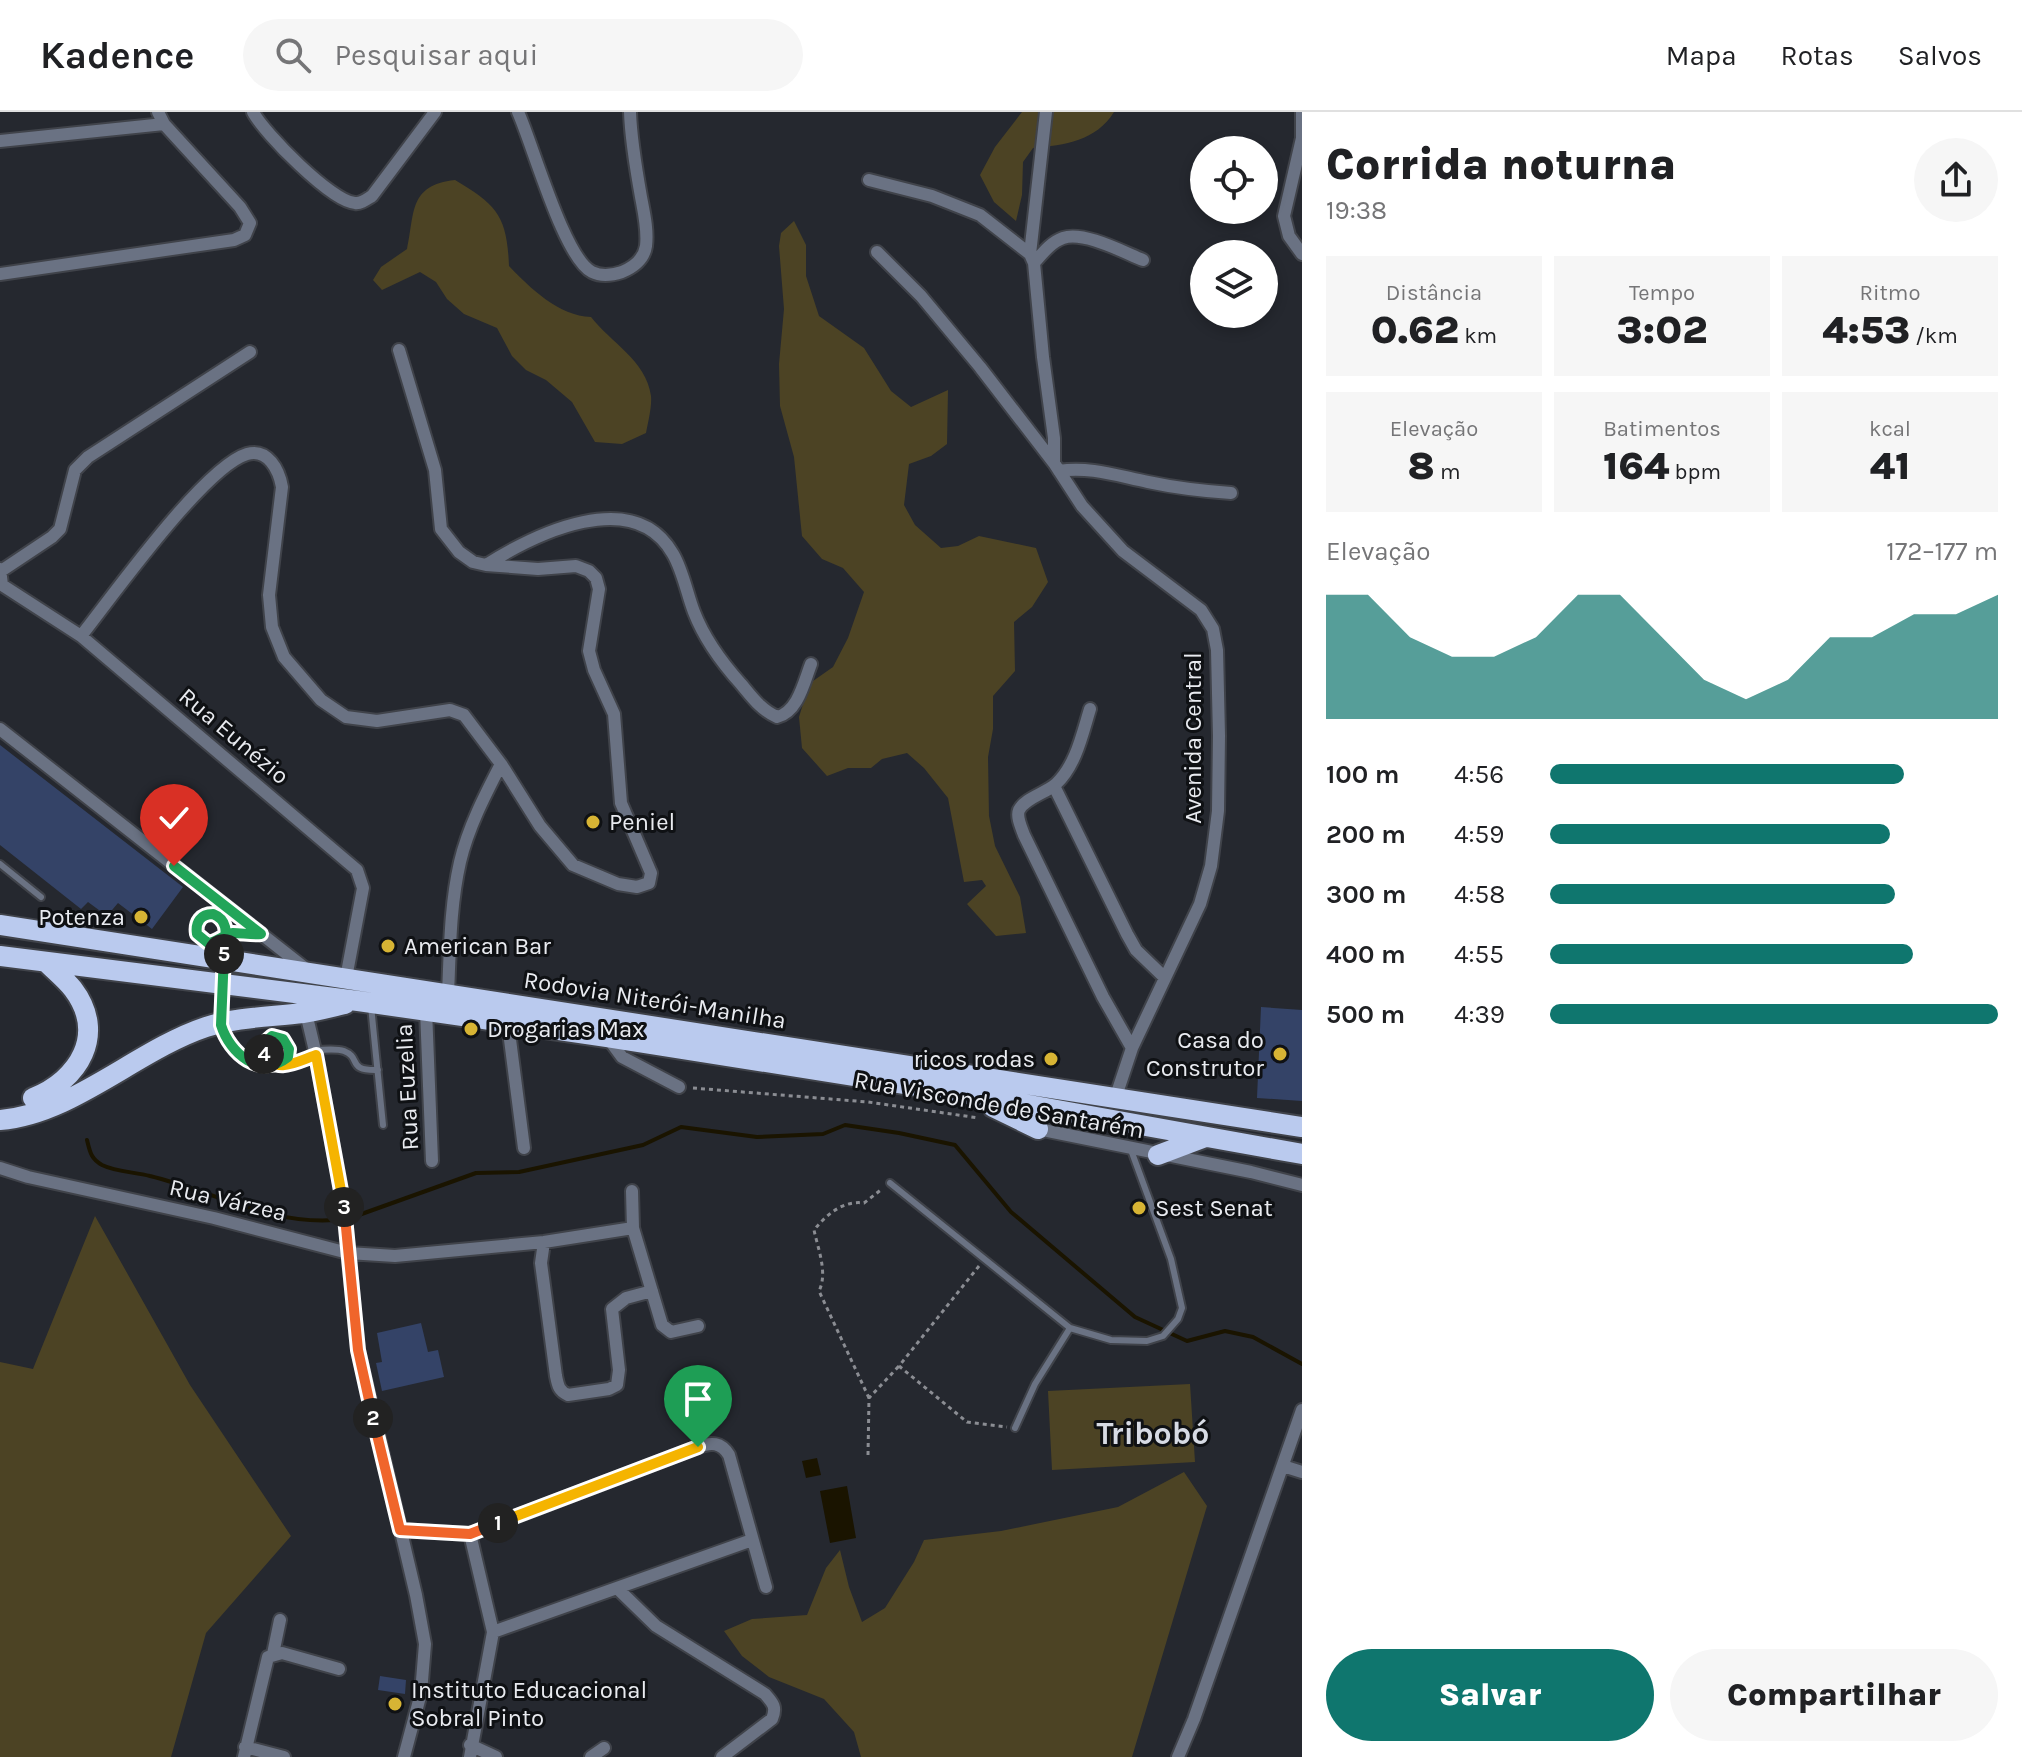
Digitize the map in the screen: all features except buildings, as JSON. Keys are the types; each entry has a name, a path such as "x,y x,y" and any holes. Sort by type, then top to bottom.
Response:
{"highway":[{"name":"Rodovia Niterói-Manilha","path":"0,925 1302,1127"},
{"name":"Rodovia Niterói-Manilha","path":"0,956 426,1010 607,1037 968,1094 1302,1154"},
{"path":"2,1118 65,1081 84,1052 87,1020 82,1006 74,990 46,962"},
{"path":"2,1118 48,1107 168,1042 208,1027 364,1002"},
{"path":"968,1094 1038,1129"},
{"path":"1158,1155 1205,1137"}],"street":[{"path":"253,112 292,159 341,198 354,203 372,196 435,112"},
{"path":"518,112 560,222 579,261 591,272 605,276 639,262 645,250 647,233 630,112"},
{"path":"1046,112 1032,258 1056,467 1094,471 1192,491 1231,493"},
{"path":"1302,112 1302,138 1284,216 1289,236 1302,254"},
{"path":"0,141 161,118 240,207 250,223 245,235 234,240 0,274"},
{"path":"869,180 932,196 980,215 1032,258"},
{"path":"1032,258 1062,238 1076,236 1143,260"},
{"name":"Avenida Central","path":"877,252 921,296 970,355 1082,506 1123,551 1201,610 1213,629 1217,650 1219,736 1218,811 1211,866 1200,904 1132,1048 1116,1096"},
{"path":"81,636 207,483 227,465 248,454 261,455 273,462 280,472 282,487 269,595 272,627 284,657 321,700 346,717 377,721 450,710 464,715 501,764 540,826 573,865 618,884 637,887 649,883 651,873 621,803 614,714 589,651 599,589 596,578 589,571 576,566 538,569 486,565 473,562 459,552 441,529 435,470 399,350"},
{"path":"0,570 60,529 75,470 88,457 250,352"},
{"path":"486,565 521,543 560,527 593,519 621,521 646,528 665,541 675,557 695,616 728,668 759,705 777,717 785,715 794,705 811,664"},
{"name":"Rua Eunézio","path":"0,570 1,585 81,636 357,870 363,888 346,978"},
{"path":"1090,709 1067,771 1054,786 1025,804 1019,810 1018,818 1103,997 1132,1048"},
{"path":"0,729 308,971"},
{"path":"448,994 451,919 460,860 479,806 501,764"},
{"path":"1054,786 1136,950 1164,977"},
{"name":"Rua Euzelia","path":"426,1010 432,1161"},
{"path":"306,1013 343,1200 358,1350 425,1644 421,1693 404,1757"},
{"path":"508,1024 524,1148"},
{"path":"607,1037 622,1057 679,1087"},
{"name":"Rua Visconde de Santarém","path":"1038,1129 1302,1185"},
{"name":"Rua Várzea","path":"0,1168 348,1253 395,1256 544,1242 633,1228"},
{"path":"632,1191 633,1228 665,1330 671,1332 698,1326"},
{"path":"544,1242 541,1263 558,1388 563,1393 568,1395 609,1389 617,1385 619,1370 612,1309 626,1298 652,1291"},
{"path":"1178,1757 1302,1410"},
{"path":"400,1530 470,1534 698,1447 717,1444 729,1455 766,1587"},
{"path":"1283,1466 1302,1472"},
{"path":"470,1534 493,1632 470,1751 496,1757"},
{"path":"493,1632 619,1590 752,1540"},
{"path":"619,1590 656,1626 765,1694 774,1704 772,1719 722,1757"},
{"path":"273,1654 280,1620"},
{"path":"284,1757 244,1752 268,1657 282,1653 339,1669"},
{"path":"591,1757 604,1748"}],"lane":[{"path":"0,864 41,897"},
{"path":"364,1002 378,1070 383,1125"},
{"path":"316,1053 342,1050 351,1055 357,1067 364,1071 378,1070"},
{"path":"890,1183 1070,1328 1111,1340 1147,1341 1163,1336 1178,1319 1182,1308 1171,1259 1131,1150"},
{"path":"1015,1428 1035,1384 1070,1328"}],"path":[{"path":"261,934 229,934 212,943 203,942 197,934 198,921 208,914 219,916 226,926 221,1025 224,1035 235,1052 246,1061 271,1066 288,1057 287,1043 278,1036 266,1039 263,1048 266,1059 280,1067 316,1053"},
{"name":"Rua Visconde de Santarém","path":"679,1087 868,1102 984,1119"},
{"path":"868,1455 869,1398 819,1291 823,1283 822,1268 814,1230 826,1215 854,1202 864,1203 890,1183"},
{"path":"869,1398 899,1366 984,1260"},
{"path":"899,1366 967,1422 1015,1428"}],"shaded area":[{"path":"1022,112 1114,112 1107,122 1079,140 1033,148 1023,162 1022,195 1016,221 994,202 980,175 995,147"},
{"path":"455,180 481,197 497,214 506,235 509,266 536,292 557,306 591,317 635,362 648,383 651,396 646,433 622,444 595,442 572,402 546,380 526,370 512,356 497,328 464,314 447,299 436,282 420,272 382,290 373,280 381,267 407,249 413,213 421,195 440,183"},
{"path":"794,221 806,245 806,276 819,316 864,348 891,391 911,407 948,390 947,444 931,456 909,464 904,505 915,525 941,548 958,546 979,536 1036,548 1048,582 1032,607 1014,622 1015,671 993,696 993,729 988,757 989,816 995,846 1020,897 1026,933 996,936 967,904 986,886 982,880 964,882 948,798 924,768 907,753 882,759 871,768 848,768 827,776 802,748 799,717 807,691 813,681 833,667 848,638 864,592 843,568 822,559 802,536 794,457 780,406 779,364 784,309 779,246 781,233"},
{"path":"95,1216 190,1385 291,1536 206,1633 171,1757 0,1757 0,1362 33,1369"},
{"path":"1190,1384 1195,1462 1052,1470 1048,1391"},
{"path":"817,1458 821,1475 806,1478 802,1461"},
{"path":"1184,1472 1207,1506 1132,1757 861,1757 854,1732 824,1699 769,1677 742,1656 724,1631 752,1619 807,1615 826,1568 840,1550 862,1622 885,1608 924,1540 1001,1531 1118,1507"},
{"path":"847,1486 856,1538 830,1543 820,1491"}],"waterway":[{"path":"356,1216 476,1173 519,1172 643,1145 681,1127 757,1137 823,1134 845,1125 899,1133 955,1145 1011,1212 1135,1317 1187,1341 1225,1331 1253,1337 1302,1364"},
{"path":"87,1140 90,1152 98,1163 119,1171 173,1182 264,1212 311,1220 335,1220"}],"place":[{"name":"Peniel","path":"593,822"},
{"name":"Potenza","path":"141,917"},
{"name":"American Bar","path":"388,946"},
{"name":"Drogarias Max","path":"471,1029"},
{"name":"Casa do Construtor","path":"1280,1054"},
{"name":"ricos rodas","path":"1051,1059"},
{"name":"Sest Senat","path":"1139,1208"},
{"name":"Instituto Educacional Sobral Pinto","path":"395,1704"}],"district":[{"name":"Tribobó","path":"1153,1433"}],"route":[{"path":"174,866 261,934 234,933 229,934 222,938 217,942 208,943 199,938 196,927 202,916 208,914 219,916 226,926 225,933 221,1025 235,1052 246,1061 259,1065 271,1066 280,1063 288,1057 289,1049 278,1036 266,1039 264,1043 266,1059 271,1063 280,1067 316,1055 343,1200 358,1350 400,1530 470,1534 698,1447"}]}
